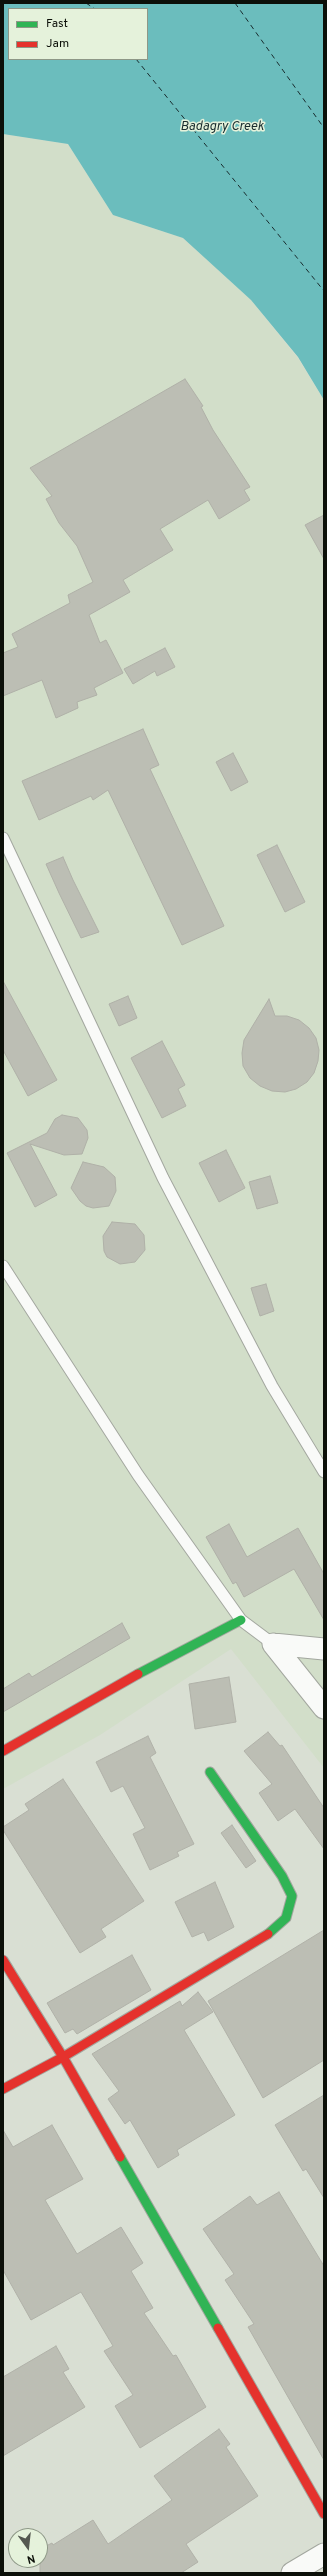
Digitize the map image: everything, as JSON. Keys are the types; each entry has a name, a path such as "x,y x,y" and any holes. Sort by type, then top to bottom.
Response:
{"street":[{"path":"3,1751 155,1664 241,1620"},
{"path":"273,1644 324,1649"},
{"path":"273,1644 324,1708"},
{"path":"3,2089 63,2057 273,1931 286,1918 292,1896 282,1876 210,1772"},
{"path":"3,1960 63,2057 324,2514"},
{"path":"292,2573 324,2554"}],"lane":[{"path":"3,838 163,1178 272,1386 324,1472"},
{"path":"3,1266 138,1474 241,1620 273,1644"}],"shaded area":[{"path":"3,134 68,144 113,215 183,238 251,300 298,358 324,400 324,1768 231,1649 100,1735 3,1789"}],"water":[{"name":"Badagry Creek","path":"3,3 324,3 324,400 298,357 251,300 183,238 113,215 68,144 3,134"}],"building":[{"path":"185,379 203,406 201,407 213,430 250,487 244,490 250,500 219,519 208,500 160,529 173,550 123,580 130,592 89,615 100,643 106,640 123,673 94,688 97,695 77,702 78,708 56,718 42,680 3,696 3,653 18,647 12,634 70,603 68,595 93,582 77,546 59,523 46,499 52,496 30,468"},
{"path":"324,515 324,559 305,525"},
{"path":"165,648 175,667 157,676 155,671 133,684 124,669"},
{"path":"143,729 159,765 150,769 224,926 182,945 108,790 93,800 91,796 39,820 22,781"},
{"path":"233,753 248,782 231,791 216,762"},
{"path":"277,845 305,902 285,912 257,855"},
{"path":"63,857 99,932 81,938 59,893 46,864"},
{"path":"3,981 57,1080 28,1096 3,1050"},
{"path":"128,996 137,1018 119,1026 109,1004"},
{"path":"269,999 275,1016 287,1016 299,1020 309,1028 316,1038 319,1050 318,1061 314,1073 307,1082 296,1089 285,1092 272,1091 260,1086 250,1078 243,1066 242,1053 244,1040"},
{"path":"162,1041 185,1085 178,1089 186,1106 162,1118 131,1058"},
{"path":"62,1115 78,1118 87,1130 88,1138 82,1154 64,1155 30,1144 57,1195 35,1207 7,1153 47,1133 55,1119"},
{"path":"226,1150 245,1188 219,1202 199,1163"},
{"path":"83,1162 104,1167 115,1177 116,1191 109,1206 93,1208 86,1206 80,1201 71,1188"},
{"path":"270,1176 278,1203 257,1209 249,1182"},
{"path":"112,1222 135,1224 144,1235 145,1250 135,1262 120,1264 107,1257 104,1251 103,1236"},
{"path":"266,1284 274,1311 260,1316 251,1288"},
{"path":"229,1524 247,1557 298,1528 324,1574 324,1620 294,1569 244,1597 236,1582 233,1584 206,1537"},
{"path":"122,1623 130,1638 3,1712 3,1689 29,1673 32,1677"},
{"path":"229,1677 236,1722 195,1729 189,1684"},
{"path":"268,1732 280,1746 282,1745 324,1808 324,1849 295,1809 278,1821 259,1793 272,1784 244,1751"},
{"path":"148,1736 156,1753 150,1757 194,1844 177,1852 179,1856 150,1870 133,1834 145,1828 123,1786 111,1792 96,1762"},
{"path":"63,1779 144,1901 101,1929 106,1937 80,1953 3,1830 3,1827 29,1810 25,1804"},
{"path":"232,1825 256,1861 246,1868 221,1833"},
{"path":"215,1882 234,1927 208,1941 204,1932 192,1937 175,1902"},
{"path":"324,1930 324,2060 263,2098 208,2001"},
{"path":"132,1955 151,1990 77,2034 73,2029 65,2033 47,2003"},
{"path":"198,1992 213,2012 184,2030 235,2115 177,2150 179,2155 158,2168 130,2120 125,2124 108,2099 119,2091 92,2054 180,2001 182,2006"},
{"path":"324,2095 324,2198 306,2169 303,2171 275,2125"},
{"path":"52,2125 83,2179 45,2200 77,2254 121,2227 143,2263 131,2271 153,2308 144,2313 173,2356 176,2355 206,2407 140,2448 115,2406 133,2395 104,2351 113,2346 81,2292 31,2320 3,2270 3,2130 13,2147"},
{"path":"279,2192 324,2266 324,2460 248,2327 254,2324 225,2280 234,2274 203,2229 250,2196 257,2205"},
{"path":"56,2346 69,2369 63,2372 85,2407 3,2456 3,2377"},
{"path":"219,2429 230,2444 226,2447 258,2496 186,2544 198,2562 181,2573 40,2573 40,2568 48,2568 48,2545 52,2543 53,2545 93,2520 108,2544 172,2500 154,2476"}],"ferry route":[{"path":"86,3 94,8"},
{"path":"235,3 324,128"},
{"path":"137,60 324,291"}],"traffic: fast":[{"path":"138,1674 241,1620"},
{"path":"210,1772 282,1876 292,1896 286,1918 268,1934"},
{"path":"120,2157 218,2328"}],"traffic: jam":[{"path":"3,1751 138,1674"},
{"path":"3,2089 63,2057 268,1934"},
{"path":"3,1960 63,2057 120,2157"},
{"path":"218,2328 324,2514"}]}
